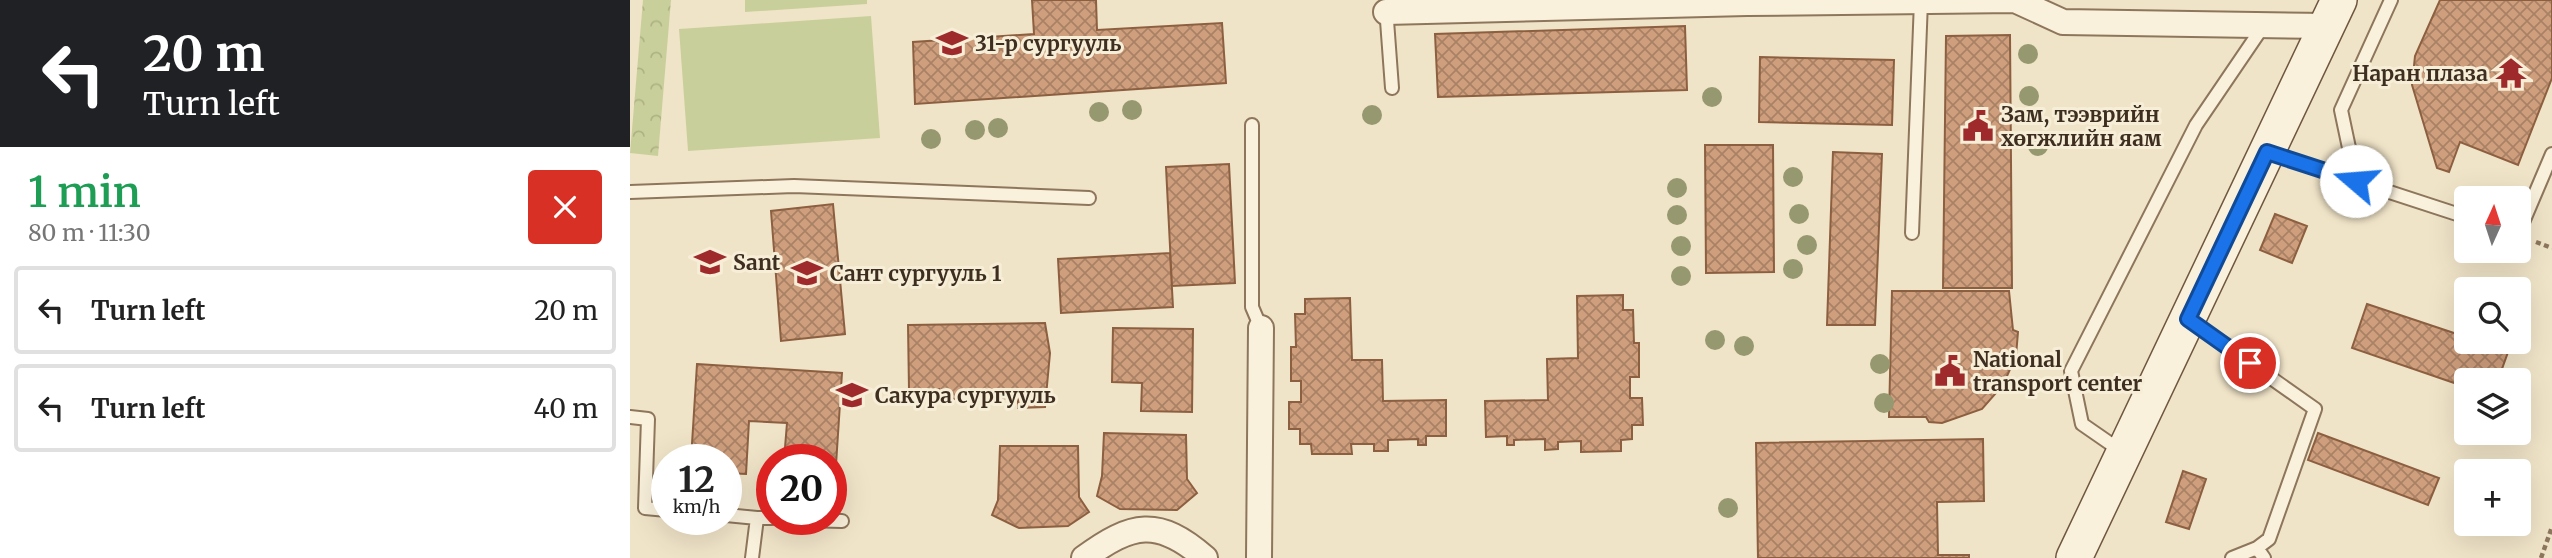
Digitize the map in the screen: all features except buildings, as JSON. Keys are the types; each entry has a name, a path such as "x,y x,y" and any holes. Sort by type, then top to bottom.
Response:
{"street":[{"path":"1386,6 2015,0 2063,22 2264,25 2333,13"},
{"path":"2074,558 2333,13"},
{"path":"1259,558 1261,328"},
{"path":"1084,558 1115,537 1152,528 1185,540 1205,558"}],"lane":[{"path":"2356,181 2341,110 2391,0"},
{"path":"1912,233 1921,1"},
{"path":"1386,6 1392,88"},
{"path":"2124,453 2082,424 2071,371 2196,125 2264,25"},
{"path":"1252,125 1252,307 1261,328"},
{"path":"2267,152 2454,213"},
{"path":"2531,203 2552,154"},
{"path":"630,192 794,186 1088,198"},
{"path":"2188,319 2315,409 2269,539 2261,553 2232,558"},
{"path":"630,417 648,419 645,508 651,509"},
{"path":"752,558 756,526"}],"path":[{"path":"2541,558 2552,527"}],"green space":[{"path":"643,0 671,0 658,156 630,153"},
{"path":"745,0 867,0 867,4 745,12"},
{"path":"871,16 880,138 688,151 679,29"}],"place":[{"name":"31-р сургууль","path":"952,43"},
{"name":"Наран плаза","path":"2511,73"},
{"name":"Зам, тээврийн хөгжлийн яам","path":"1978,126"},
{"name":"Sant","path":"710,262"},
{"name":"Сант сургууль 1","path":"807,273"},
{"name":"National transport center","path":"1950,371"},
{"name":"Сакура сургууль","path":"852,395"}],"route":[{"path":"2250,363 2188,319 2267,152 2356,181"}]}
